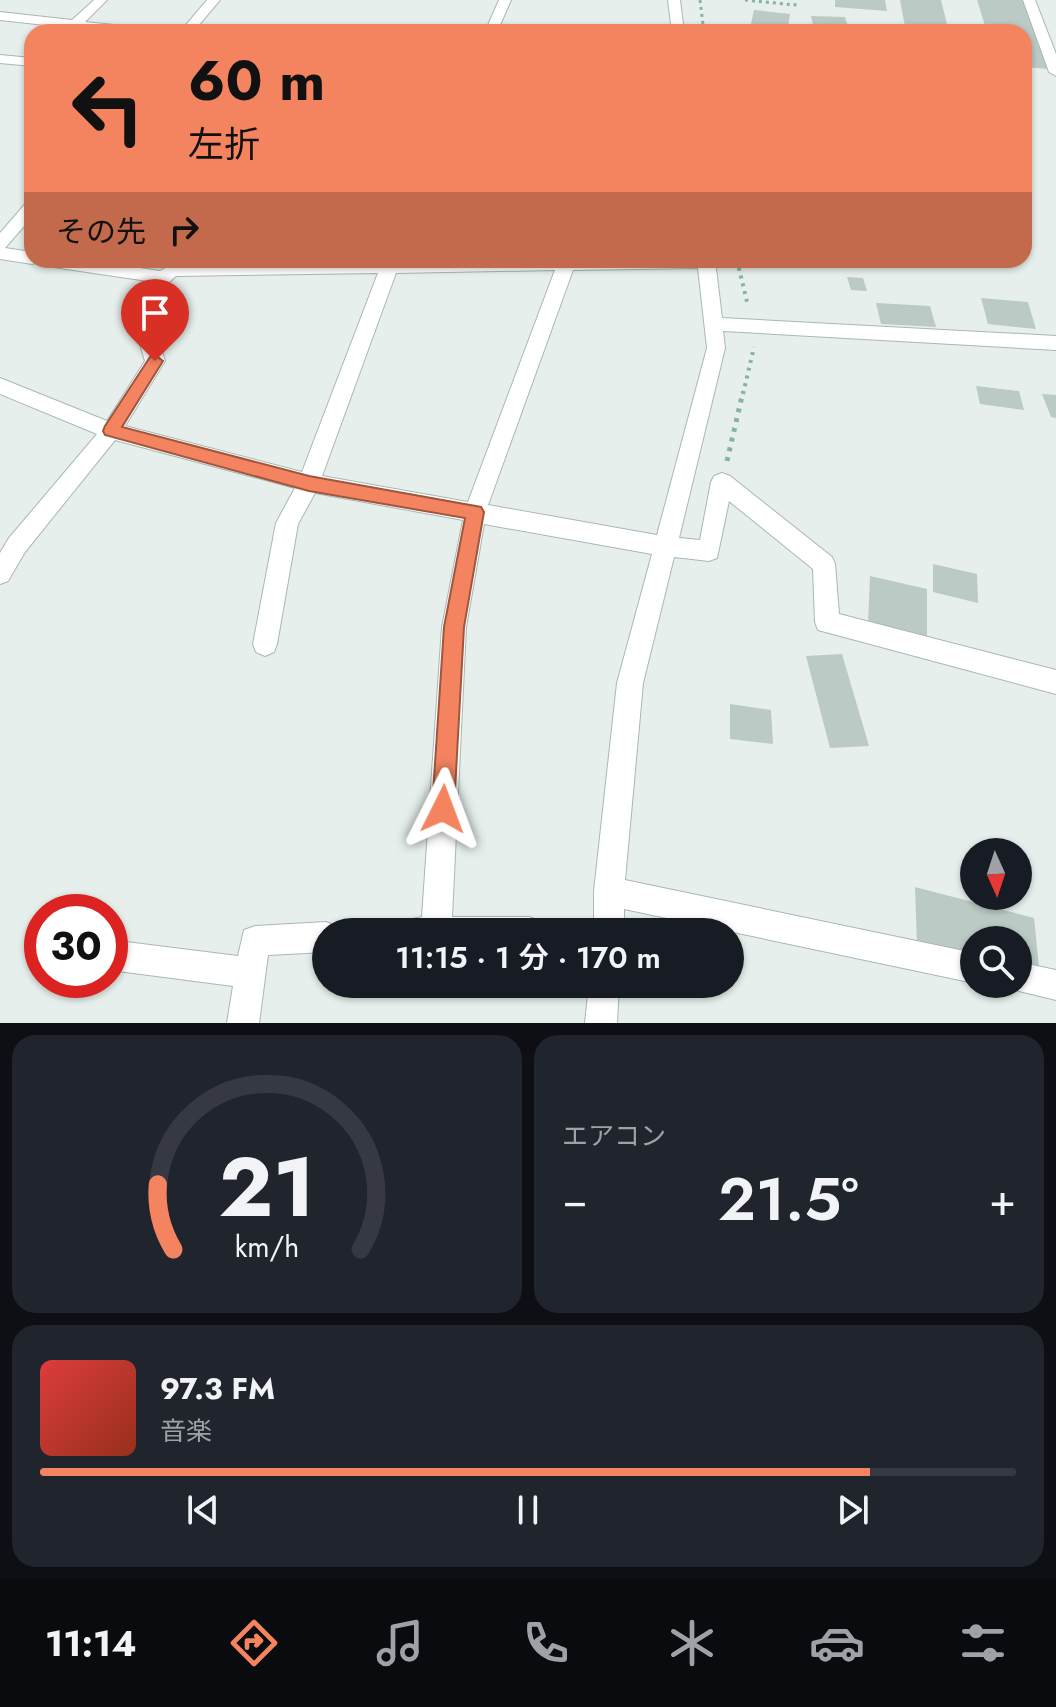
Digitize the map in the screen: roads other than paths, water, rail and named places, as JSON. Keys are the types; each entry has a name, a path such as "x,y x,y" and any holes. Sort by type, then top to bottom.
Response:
{"street":[{"path":"75,24 101,0"},
{"path":"193,24 214,0"},
{"path":"494,24 505,0"},
{"path":"674,0 677,24"},
{"path":"1029,0 1056,72"},
{"path":"0,16 38,24"},
{"path":"0,244 24,216"},
{"path":"0,253 24,257"},
{"path":"101,268 163,277"},
{"path":"0,574 9,544 111,431 155,361 136,301 172,270 245,268"},
{"path":"265,644 287,523 309,483 389,268"},
{"path":"426,918 454,627 475,512 565,268"},
{"path":"609,918 609,891 630,683 716,348 707,268"},
{"path":"714,324 1056,343"},
{"path":"0,386 111,431 309,483 664,546 709,551 722,482 824,564 827,622 1056,682"},
{"path":"609,891 960,965"},
{"path":"243,1023 255,941 312,938"},
{"path":"128,957 251,973"},
{"path":"1032,980 1056,985"},
{"path":"601,1023 603,998"}]}
